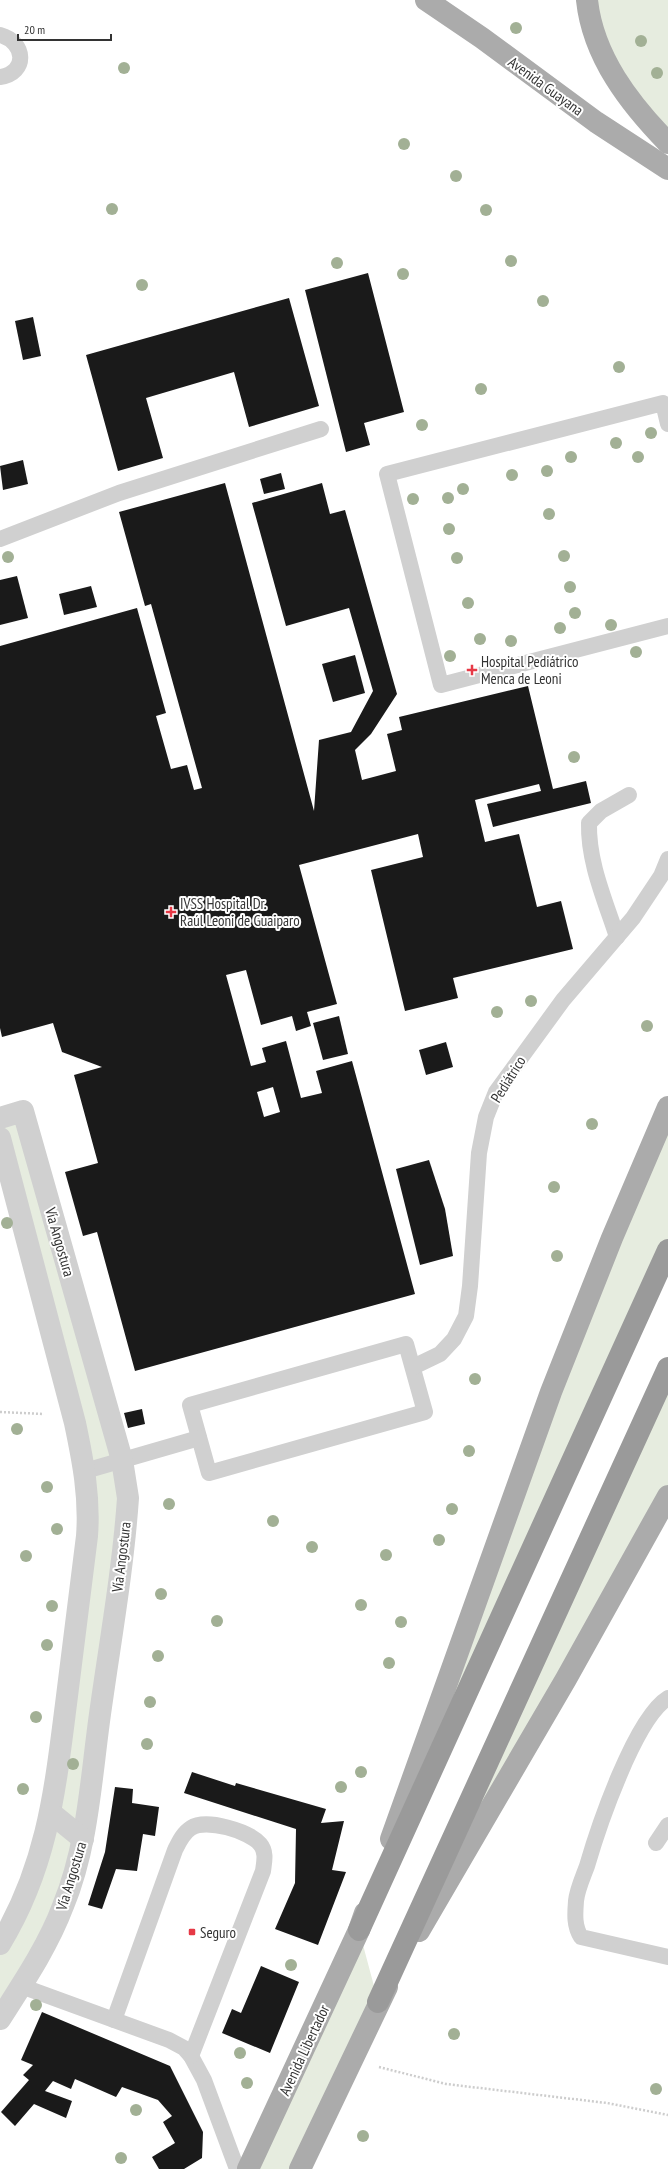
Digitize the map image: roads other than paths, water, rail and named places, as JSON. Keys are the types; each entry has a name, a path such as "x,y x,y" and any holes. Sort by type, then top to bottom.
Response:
{"highway":[{"path":"359,1930 668,1250"},
{"path":"378,2002 668,1368"}],"main road":[{"path":"587,0 588,11 598,44 620,88 645,120 668,143"},
{"name":"Avenida Guayana","path":"434,4 596,122 668,169"},
{"name":"Avenida Libertador","path":"248,2169 359,1930 545,1407 612,1238 668,1107"},
{"path":"300,2169 378,2002 566,1679 668,1496"}],"street":[{"name":"Vía Angostura","path":"0,1118 23,1111 122,1460 128,1498 126,1522 82,1839 63,1906 21,1986 0,2019"},
{"name":"Vía Angostura","path":"0,1138 72,1412 85,1471 89,1508 87,1536 51,1813 40,1858 23,1903 0,1944"},
{"path":"51,1813 82,1839"}],"lane":[{"path":"0,35 9,38 16,44 20,53 20,62 15,71 8,76 0,78"},
{"path":"668,424 662,403 387,474 440,684 668,626"},
{"path":"0,540 119,493 321,429"},
{"path":"617,937 593,861 588,839 589,823 601,811 629,795"},
{"name":"Pediátrico","path":"413,1367 440,1354 454,1339 466,1316 470,1286 479,1153 486,1117 496,1092 563,1000 633,918 661,876 668,859"},
{"path":"406,1344 425,1412 209,1473 199,1438 190,1405 406,1344"},
{"path":"85,1471 199,1438"},
{"path":"668,1698 662,1701 643,1725 602,1815 576,1900 575,1928 581,1937 668,1957"},
{"path":"114,2020 175,1850 185,1833 192,1827 204,1824 217,1825 250,1837 261,1845 265,1857 263,1871 191,2056"},
{"path":"656,1843 668,1825"},
{"path":"21,1986 169,2040 184,2048 191,2056 204,2080 238,2169"}],"place":[{"name":"Hospital Pediátrico Menca de Leoni","path":"472,670"},
{"name":"IVSS Hospital Dr. Raúl Leoni de Guaiparo","path":"171,912"},
{"name":"Seguro","path":"192,1932"}]}
